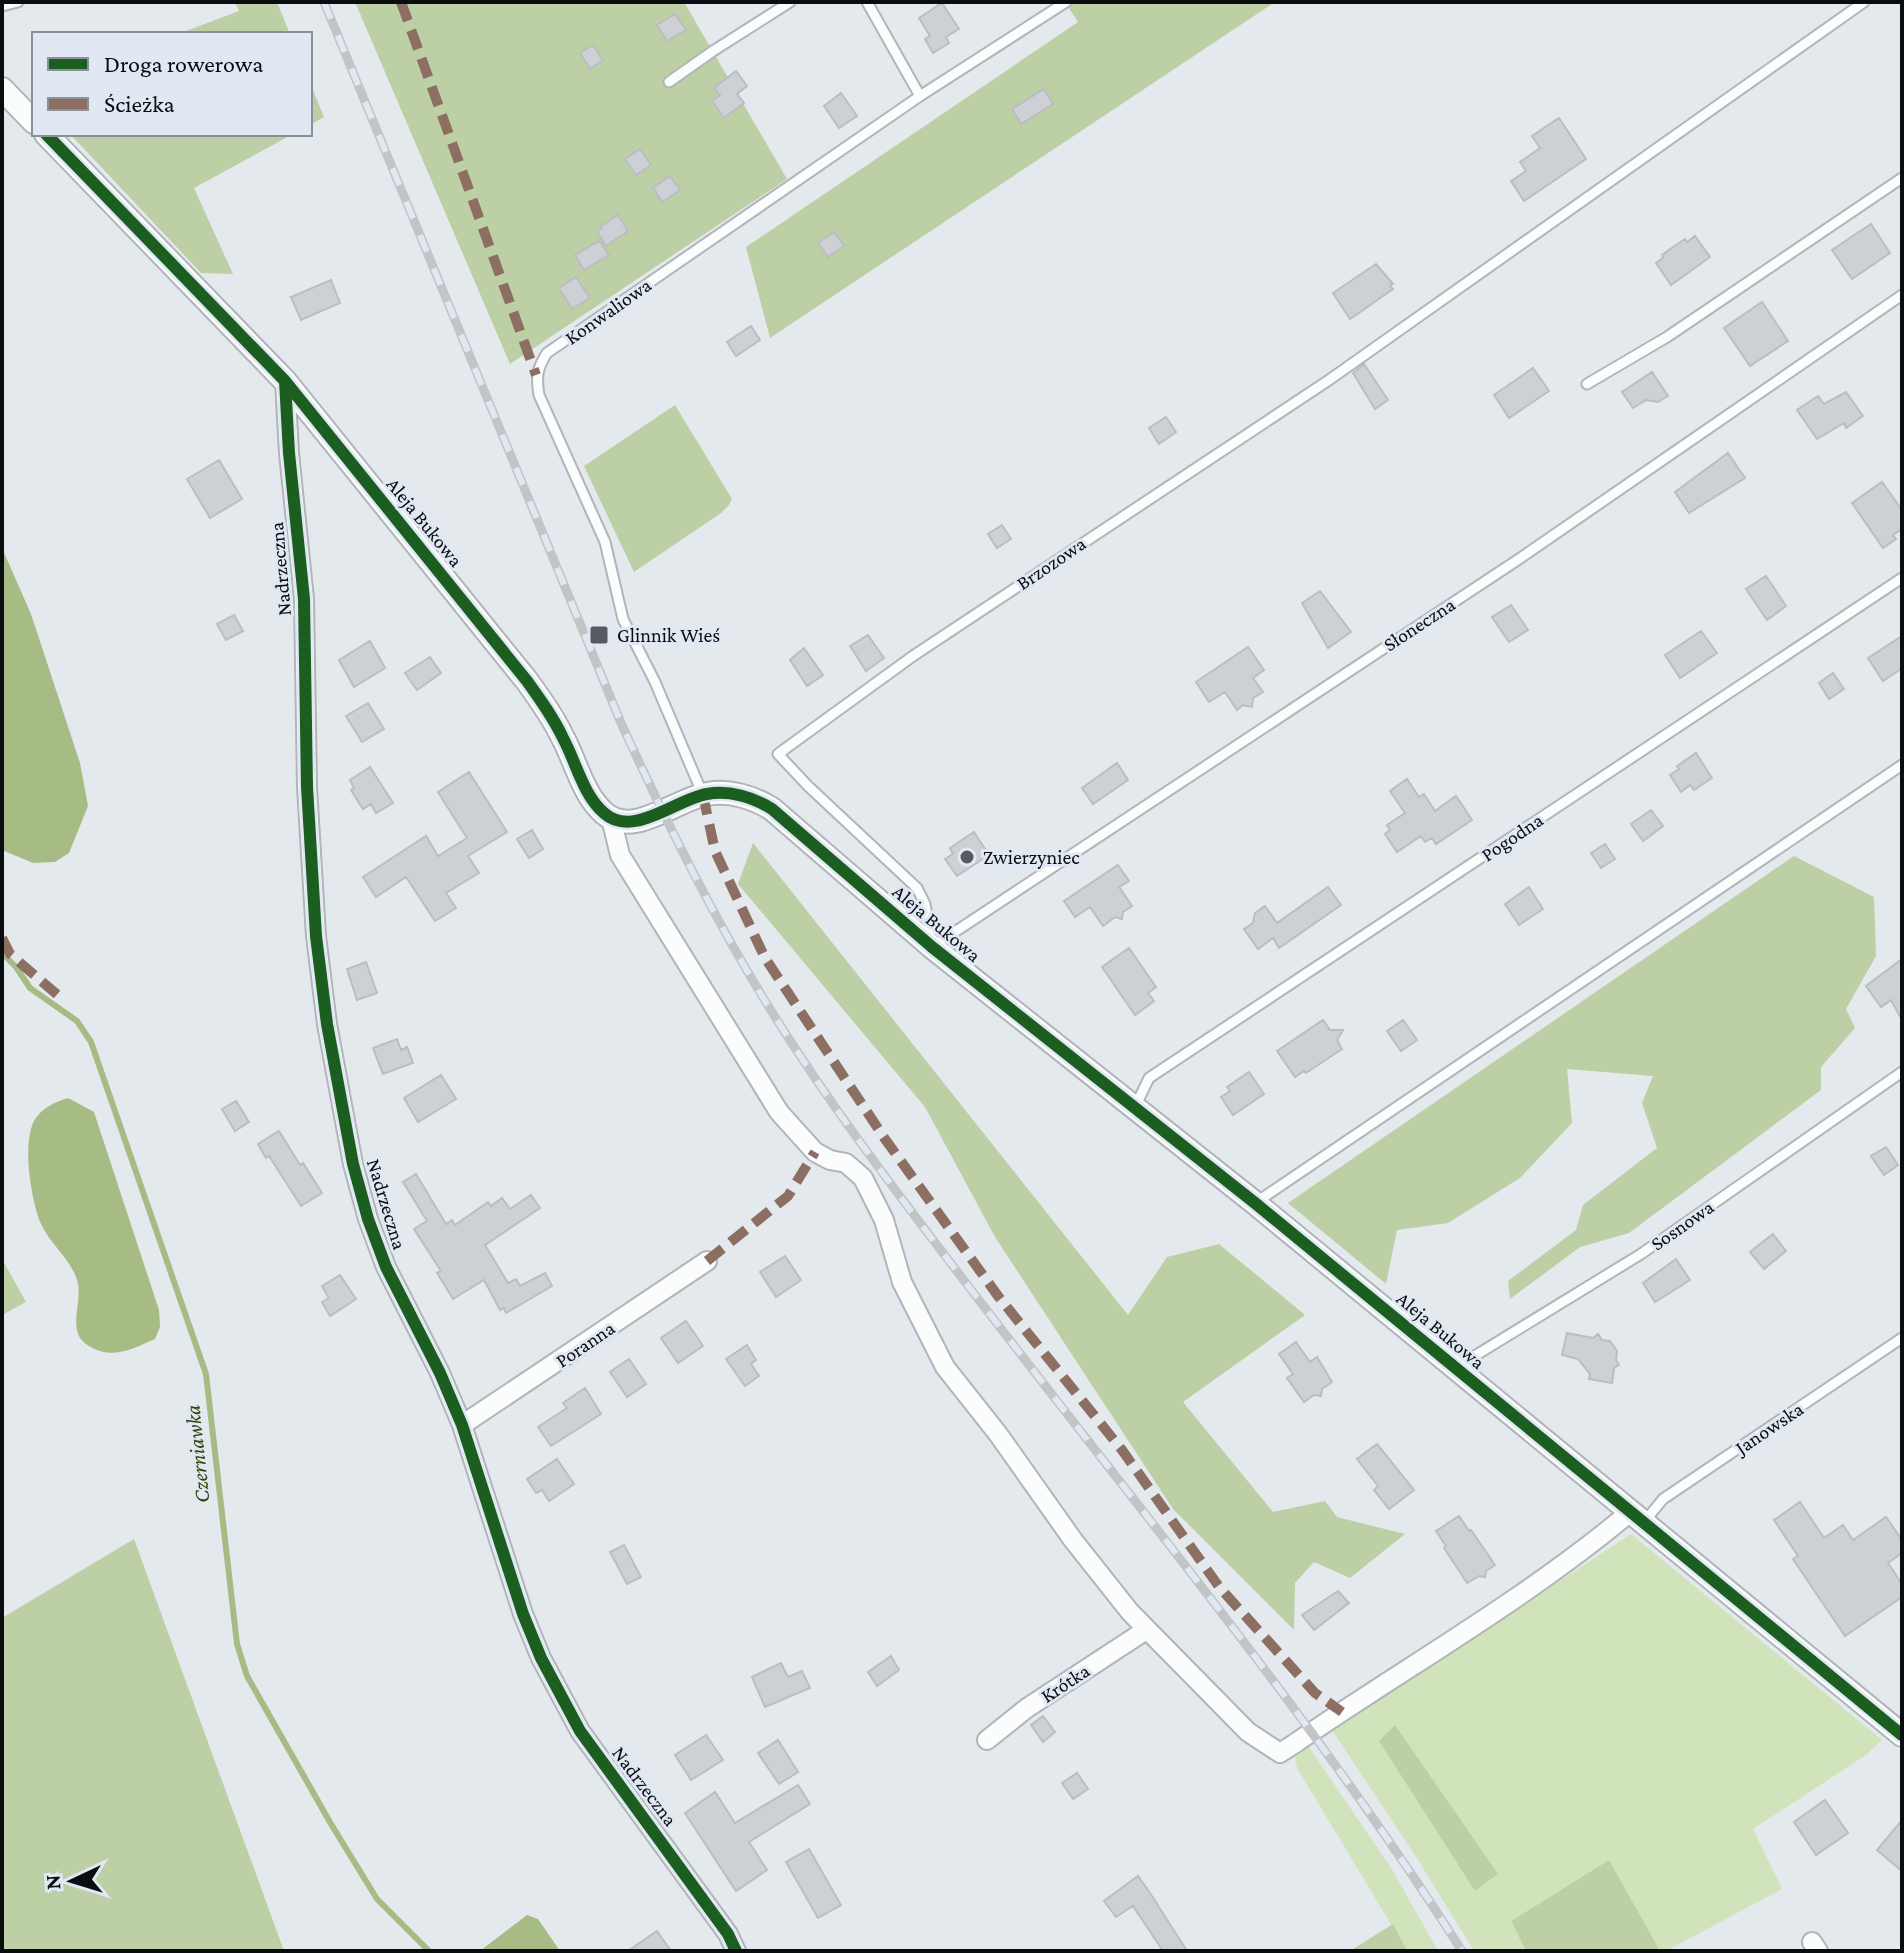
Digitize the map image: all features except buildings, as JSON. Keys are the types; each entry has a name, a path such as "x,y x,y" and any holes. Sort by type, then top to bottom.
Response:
{"street":[{"path":"2,89 32,120"},
{"name":"Aleja Bukowa","path":"48,136 285,381 527,681 558,727 595,803 611,818 623,822 635,821 715,793 740,796 772,809 932,947 1255,1203 1902,1735"},
{"name":"Nadrzeczna","path":"285,381 304,599 311,868 327,1024 353,1164 375,1243 440,1373 462,1425 523,1614 561,1697 580,1731 728,1934 736,1951"},
{"path":"611,818 620,855 779,1112 815,1152 830,1160 846,1163 863,1178 884,1220 902,1282 945,1367 998,1434 1073,1540 1146,1630 1248,1732 1280,1753 1581,1552 1636,1519"},
{"name":"Poranna","path":"462,1425 707,1261"},
{"name":"Krótka","path":"987,1740 1027,1708 1146,1630"}],"lane":[{"path":"2,6 18,2"},
{"path":"669,82 790,2"},
{"path":"867,2 920,96"},
{"name":"Konwaliowa","path":"703,795 655,682 623,619 605,542 547,417 536,375 547,353 920,96 1066,2"},
{"name":"Brzozowa","path":"932,947 925,904 917,888 778,754 913,656 1329,380 1864,2"},
{"path":"1587,384 1667,337 1902,178"},
{"name":"Słoneczna","path":"932,947 1519,559 1902,295"},
{"name":"Pogodna","path":"1135,1107 1149,1078 1902,578"},
{"path":"1255,1203 1902,765"},
{"name":"Sosnowa","path":"1455,1368 1641,1254 1902,1072"},
{"name":"Janowska","path":"1636,1519 1902,1338"}],"shaded area":[{"path":"235,2 277,2 289,32 183,32 239,11"},
{"path":"355,2 684,2 787,179 510,364"},
{"path":"1065,2 1275,2 770,338 746,247 1078,22"},
{"path":"312,88 324,117 312,124"},
{"path":"72,136 289,136 194,188 233,274 201,273"},
{"path":"675,405 732,499 721,513 634,572 584,466"},
{"path":"2,548 31,614 80,763 88,806 69,853 55,862 33,863 2,850"},
{"path":"753,843 1128,1315 1167,1257 1219,1244 1305,1315 1183,1402 1273,1512 1325,1501 1337,1517 1405,1534 1350,1578 1314,1562 1295,1583 1294,1630 1173,1509 995,1237 925,1107 738,884"},
{"path":"1794,856 1874,897 1876,956 1846,1009 1855,1028 1821,1067 1821,1090 1629,1233 1580,1247 1510,1299 1508,1281 1576,1230 1583,1205 1657,1148 1642,1103 1653,1076 1567,1069 1572,1123 1520,1178 1448,1223 1397,1230 1386,1284 1288,1203"},
{"path":"68,1098 94,1112 159,1310 160,1327 155,1339 120,1352 103,1352 80,1338 76,1323 77,1280 41,1224 34,1201 28,1158 30,1131 40,1112"},
{"path":"2,1259 26,1302 2,1315"},
{"path":"1631,1534 1882,1740 1866,1755 1753,1829 1782,1889 1666,1951 1660,1951 1609,1860 1511,1921 1526,1951 1474,1951 1332,1730"},
{"path":"134,1539 284,1951 2,1951 2,1618"},
{"path":"1395,1725 1498,1874 1475,1891 1379,1741"},
{"path":"1309,1747 1393,1871 1438,1951 1407,1951 1297,1768 1295,1756"},
{"path":"1609,1860 1660,1951 1526,1951 1511,1921"},
{"path":"527,1915 538,1919 560,1951 480,1951"},
{"path":"1393,1924 1407,1951 1350,1951"}],"waterway":[{"name":"Czerniawka","path":"2,953 30,988 77,1021 91,1042 206,1374 237,1644 247,1676 377,1899 429,1951"}],"railway":[{"path":"324,2 621,723 691,868 749,974 821,1087 876,1164 1292,1707 1408,1868 1462,1951"}],"marked path":[{"path":"401,2 536,375"},
{"path":"703,795 715,851 765,958 885,1139 998,1296 1122,1450 1220,1588 1315,1693 1342,1712"},
{"path":"2,938 10,954 61,998"},
{"path":"707,1261 788,1196 815,1152"}],"cycle path":[{"path":"48,136 285,381 527,681 559,730 591,797 604,813 615,820 641,820 695,797 715,793 741,796 772,809 932,947 1255,1203 1902,1735"},
{"path":"285,381 304,599 307,787 316,936 327,1024 353,1164 368,1219 386,1267 440,1373 462,1425 523,1614 541,1658 580,1731 728,1934 736,1951"}],"place":[{"name":"Glinnik Wieś","path":"599,635"},
{"name":"Zwierzyniec","path":"967,857"}]}
